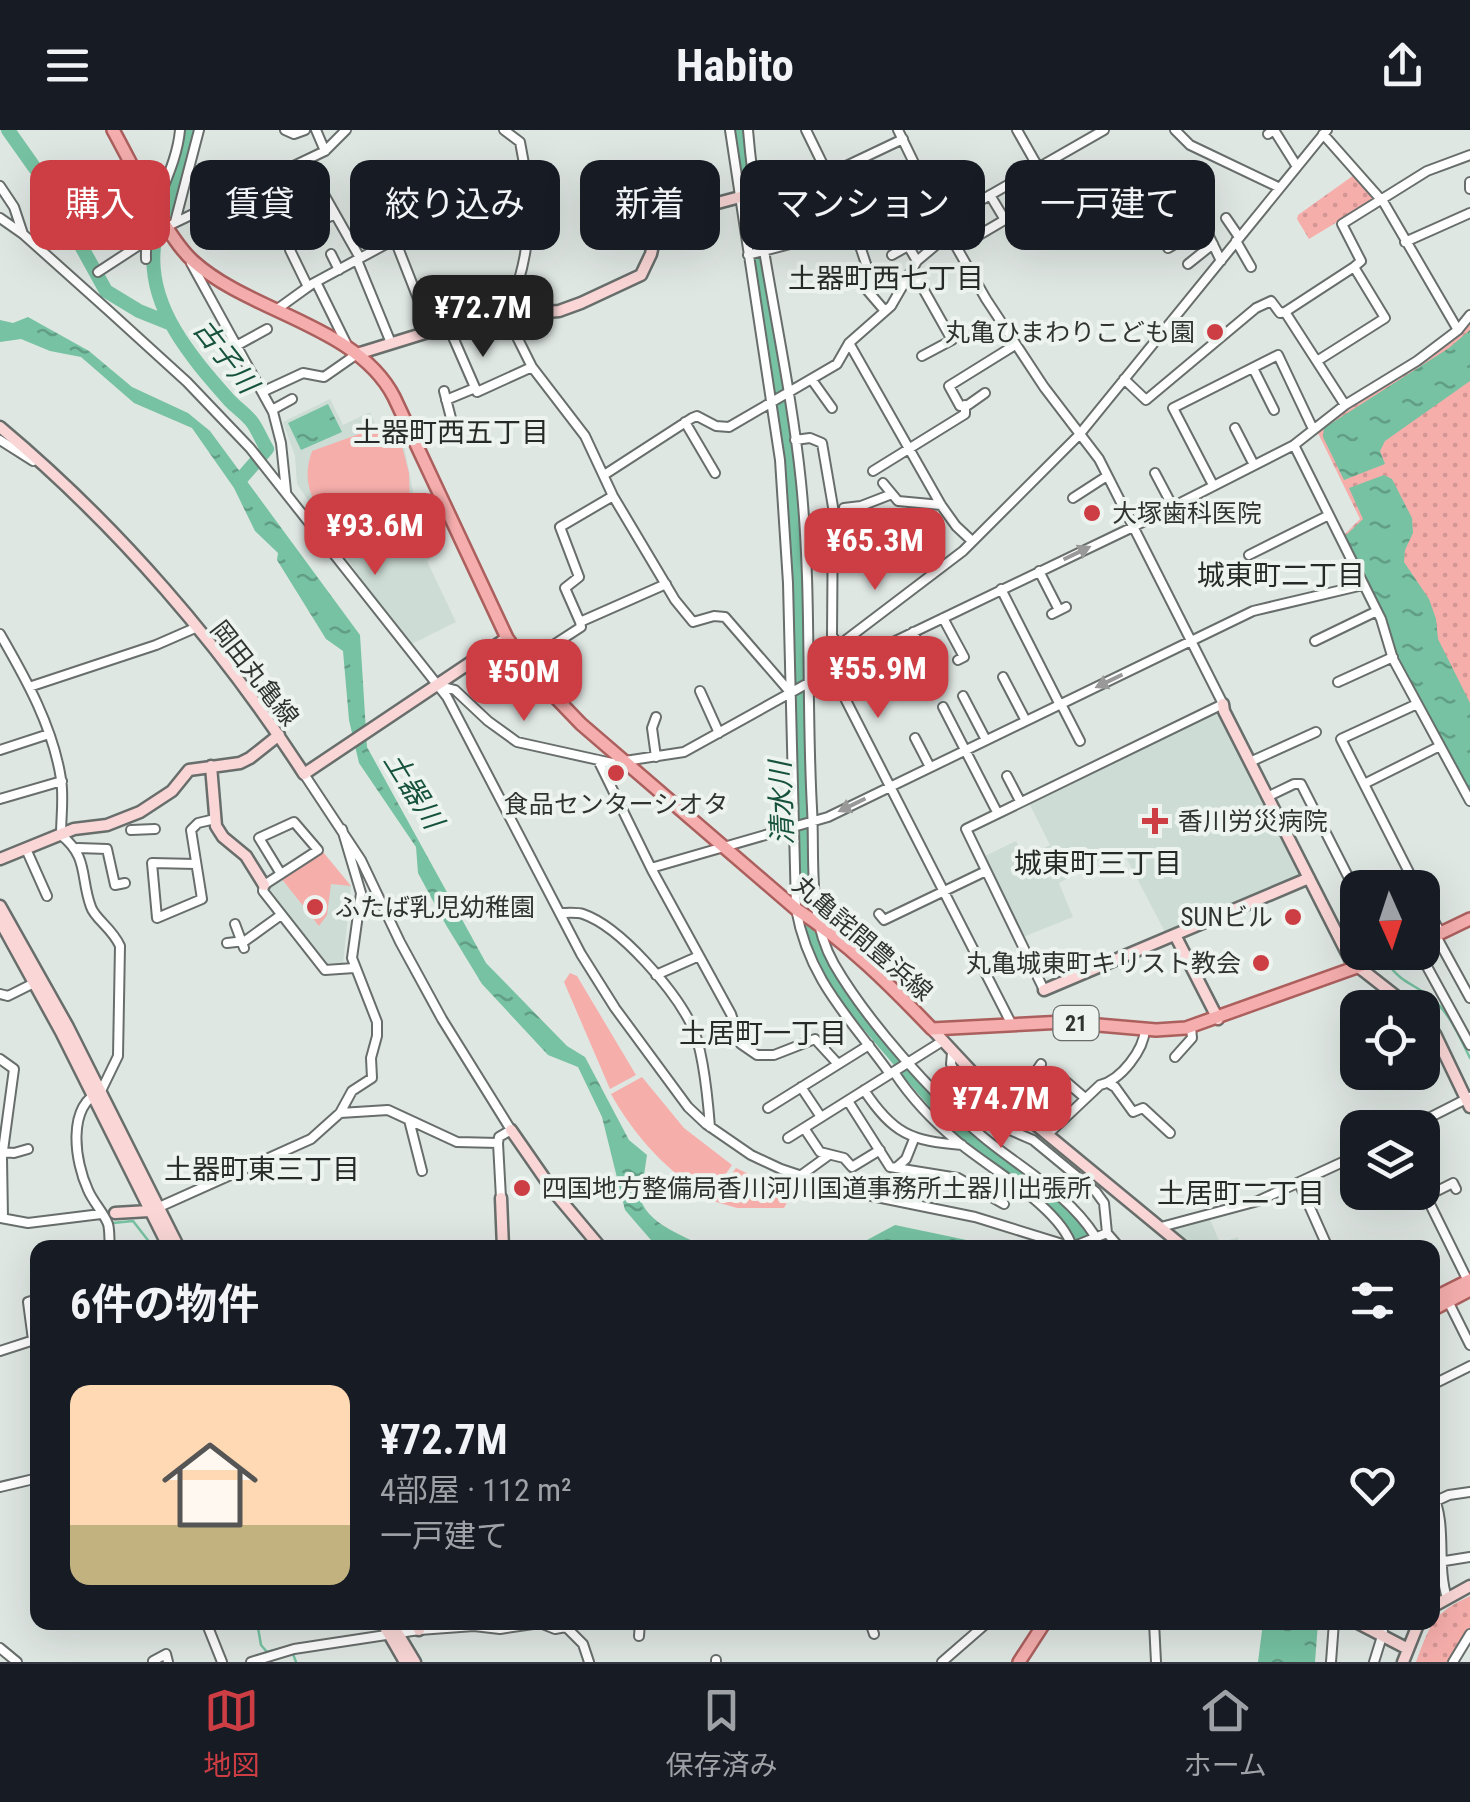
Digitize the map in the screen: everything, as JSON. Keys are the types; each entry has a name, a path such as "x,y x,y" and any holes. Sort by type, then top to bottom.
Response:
{"main road":[{"name":"丸亀詫間豊浜線","path":"112,130 130,160"},
{"name":"丸亀詫間豊浜線","path":"170,222 186,254 211,274 353,352 378,370 508,638 531,672 555,700 819,924 912,1007 932,1030 1064,1022 1146,1029 1191,1027 1349,970"},
{"path":"1440,934 1470,919"},
{"path":"1440,1298 1469,1284"},
{"path":"1019,1662 1040,1630"}],"street":[{"path":"170,170 180,130"},
{"path":"172,224 199,130"},
{"path":"285,130 294,134 306,130"},
{"path":"316,130 325,150"},
{"path":"307,160 325,150 346,130"},
{"path":"504,130 520,142 531,206 516,292 506,315 532,368 578,427 613,496 693,622 714,616 724,618 790,692"},
{"path":"262,392 303,373 324,377 353,352 391,343 446,321 559,311 631,282 646,268 657,228 665,217 740,197 730,130"},
{"path":"748,130 751,160"},
{"path":"806,130 821,160"},
{"path":"1017,130 1034,160"},
{"path":"1050,160 1104,130"},
{"path":"1175,130 1190,145 1278,187"},
{"path":"1268,134 1274,130 1296,165"},
{"path":"1011,1023 832,672 839,645 963,551 1079,435 1325,132 1381,200 1458,330"},
{"path":"854,160 901,134 913,160"},
{"path":"1124,379 1146,400 1257,308 1272,301 1280,313 1286,312 1361,261 1342,224 1427,170 1470,155"},
{"path":"0,186 14,207 23,234"},
{"path":"985,197 1005,186"},
{"path":"985,232 1005,220 990,194"},
{"path":"330,205 359,259 391,343"},
{"path":"1406,242 1470,213"},
{"path":"330,216 335,214"},
{"path":"172,224 190,215"},
{"path":"0,218 23,234 186,382 250,448 433,688 447,697 614,1008 688,1107 751,1155 800,1176 847,1191 976,1217 1051,1240"},
{"path":"1226,218 1251,267"},
{"path":"1215,248 1221,261"},
{"path":"98,272 132,250"},
{"path":"146,250 146,259"},
{"path":"291,250 353,352"},
{"path":"276,310 376,250"},
{"path":"398,250 430,328"},
{"path":"748,250 784,511 797,909 806,951 834,1004 922,1108 1054,1218 1069,1240"},
{"path":"749,255 767,250"},
{"path":"861,250 867,267 861,284 885,312"},
{"path":"892,254 900,250"},
{"path":"909,250 952,340 922,356"},
{"path":"604,475 697,416 716,426 729,426 837,364 849,344 885,312 914,265 931,250"},
{"path":"958,250 1014,345 1099,459 1340,939"},
{"path":"1188,264 1206,250"},
{"path":"763,251 789,393 803,512 814,898 819,924 844,981 910,1063 965,1121 1042,1180 1087,1222 1094,1236"},
{"path":"186,254 272,410 281,442 286,491"},
{"path":"331,254 339,270"},
{"path":"1317,361 1385,318 1354,267"},
{"path":"1250,296 1257,308"},
{"path":"1286,312 1344,405"},
{"path":"433,688 455,690 517,742 625,762 684,752 790,692 1294,445 1344,405 1417,361 1470,316"},
{"path":"446,321 477,392 532,368"},
{"path":"236,346 268,330"},
{"path":"849,344 941,505 972,541"},
{"path":"1274,344 1313,429"},
{"path":"985,393 960,406 949,386 1014,345"},
{"path":"1213,485 1173,408 1278,355"},
{"path":"1253,368 1274,410"},
{"path":"812,380 832,408"},
{"path":"452,422 445,396 475,388"},
{"path":"272,410 292,399"},
{"path":"873,471 965,414 965,406"},
{"path":"685,422 709,456 714,473"},
{"name":"岡田丸亀線","path":"0,427 104,521 196,628 306,772"},
{"path":"1235,428 1254,465"},
{"path":"795,440 814,438 822,443 833,506 832,636 839,645"},
{"path":"0,440 42,462"},
{"path":"1294,445 1377,611 1393,657 1470,801"},
{"path":"1155,472 1173,507"},
{"path":"1073,498 1108,476"},
{"path":"882,483 897,502"},
{"path":"531,672 544,651 581,626 565,588 579,577 560,526 613,496"},
{"path":"844,508 856,503 941,505"},
{"path":"1249,554 1329,515"},
{"path":"1040,571 1059,610"},
{"path":"580,622 666,584"},
{"path":"650,868 812,822 1253,611 1363,585"},
{"path":"1001,590 1080,741"},
{"path":"1315,641 1377,611"},
{"path":"943,618 964,657 958,660"},
{"path":"28,687 196,628"},
{"path":"912,632 940,688"},
{"path":"0,634 49,734 62,781 62,834 78,848 92,910 113,931 120,946 118,1056 78,1116 82,1173 108,1222 109,1240"},
{"path":"508,638 306,772 342,829 442,1019 511,1130 554,1192 594,1240"},
{"path":"1338,682 1393,657"},
{"path":"1003,677 1026,721"},
{"path":"700,690 719,733"},
{"path":"963,696 986,740"},
{"path":"1223,704 966,829 1044,990 1309,878"},
{"path":"1408,870 1342,739 1417,704"},
{"path":"943,707 946,722 997,812"},
{"path":"642,726 655,722 656,757"},
{"path":"1250,762 1316,732"},
{"path":"0,750 49,734"},
{"path":"0,860 62,834 131,816 172,791 190,770 250,758 279,735"},
{"path":"915,738 930,767"},
{"path":"1364,784 1440,746"},
{"path":"598,760 650,868 731,1014 741,1044 757,1055 774,1056 815,1039 838,1064"},
{"path":"211,766 215,819 223,837 246,856 268,899 325,970 354,968"},
{"path":"1007,776 1020,801"},
{"path":"0,798 62,781"},
{"path":"1267,797 1300,784 1345,870"},
{"path":"131,816 132,832 155,829"},
{"path":"196,864 152,863 157,918 202,899 191,830 198,823 215,819"},
{"path":"264,885 281,874 318,850 294,822 258,838 281,874"},
{"path":"0,1059 14,1069 3,1152 2,1218 28,1223 153,1209 311,1139 340,1114 352,1091 372,1078 371,1058 377,1036 374,1012 354,968 361,893 342,829"},
{"path":"78,848 107,849 115,885 124,883"},
{"path":"26,849 47,896"},
{"path":"880,914 884,920 986,871"},
{"path":"0,906 166,1240"},
{"path":"560,913 582,914 612,930 647,962 693,1027 710,1127"},
{"path":"228,943 243,945 281,914"},
{"path":"0,921 36,982"},
{"path":"236,924 243,945"},
{"path":"1176,935 1218,1019"},
{"path":"1440,939 1470,998"},
{"path":"656,975 699,956"},
{"path":"1363,970 1388,990"},
{"path":"1429,970 1470,1045"},
{"path":"0,994 8,996 36,982"},
{"path":"1175,1057 1192,1038 1191,1027"},
{"path":"1108,1083 1142,1049 1146,1029"},
{"path":"932,1030 952,1053 1175,1240"},
{"path":"788,1138 941,1042"},
{"path":"768,1108 869,1044"},
{"path":"1440,1044 1469,1101 1440,1114"},
{"path":"952,1053 951,1064 971,1107 996,1124 1033,1140 1063,1162 1104,1203 1107,1233 1113,1240"},
{"path":"1015,1107 1037,1084 1041,1064"},
{"path":"1062,1079 1085,1098"},
{"path":"1048,1134 1100,1084 1108,1083 1133,1112 1142,1108 1170,1132"},
{"path":"801,1087 821,1117"},
{"path":"864,1090 890,1123 914,1139 962,1145"},
{"path":"848,1100 890,1167 958,1178 1004,1204"},
{"path":"340,1114 388,1110 457,1142 498,1142"},
{"path":"409,1120 422,1171"},
{"path":"804,1128 820,1152 844,1158 852,1167 880,1150"},
{"path":"503,1240 498,1142 511,1130"},
{"path":"897,1167 906,1159 914,1139"},
{"path":"1063,1145 1063,1162"},
{"path":"3,1152 28,1149"},
{"path":"800,1176 830,1154"},
{"path":"1160,1228 1258,1200 1340,1164"},
{"path":"1299,1183 1324,1240"},
{"path":"1440,1187 1453,1183 1456,1190"},
{"path":"153,1209 174,1240"},
{"path":"1434,1210 1469,1284"},
{"path":"1087,1240 1107,1233"},
{"path":"1440,1304 1470,1345"},
{"path":"0,1351 30,1341"},
{"path":"1440,1381 1470,1366"},
{"path":"0,1487 30,1480"},
{"path":"1440,1495 1454,1490 1470,1492"},
{"path":"1440,1562 1470,1557"},
{"path":"1440,1574 1447,1598"},
{"path":"1440,1602 1470,1586"},
{"path":"209,1630 222,1662"},
{"path":"389,1630 415,1662"},
{"path":"393,1630 404,1662"},
{"path":"251,1662 294,1649 394,1636 408,1630"},
{"path":"572,1630 584,1644 589,1662"},
{"path":"639,1630 639,1636"},
{"path":"873,1630 874,1634"},
{"path":"942,1662 978,1630"},
{"path":"1154,1630 1156,1662"},
{"path":"1331,1662 1333,1630"},
{"path":"1369,1630 1408,1649"},
{"path":"1374,1662 1381,1630"},
{"path":"1403,1662 1416,1630"},
{"path":"1453,1662 1470,1634"},
{"path":"0,1648 17,1662"},
{"path":"153,1660 166,1654 168,1662"}],"shaded area":[{"path":"1354,175 1374,198 1372,201 1309,239 1298,215"},
{"path":"1470,320 1470,795 1399,665 1384,620 1342,537 1360,519 1317,431 1460,335"},
{"path":"330,399 343,425 370,412 377,429 399,433 403,440 415,502 412,504 433,557 427,561 456,622 411,644 297,484 295,456 283,422"},
{"path":"362,433 387,433 400,438 409,473 410,508 341,542 313,500 308,465 312,451"},
{"name":"香川労災病院","path":"1212,712 1217,714 1300,875 1165,932 1121,848 1059,883 1073,917 1023,937 983,857 1016,841 1025,858 1050,845 1028,801"},
{"name":"ふたば乳児幼稚園","path":"323,852 351,886 343,964 323,963 264,889"},
{"path":"323,852 351,886 331,884 327,915 319,926 281,878"},
{"path":"570,973 577,976 636,1075 610,1089 564,982"},
{"path":"642,1077 684,1128 732,1165 709,1198 653,1152 611,1094"},
{"path":"736,1168 787,1192 790,1197 784,1208 737,1208 713,1201"},
{"path":"1210,1219 1219,1240 1183,1240 1172,1231 1174,1227"},
{"path":"1470,1596 1470,1628 1450,1662 1416,1662 1430,1630 1440,1630 1440,1615"}],"water":[{"path":"28,317 89,351 132,387 188,413 210,431 360,635 367,747 486,963 567,1046 585,1057 629,1140 647,1155 644,1175 637,1176 642,1203 657,1221 691,1240 651,1240 625,1210 602,1117 578,1067 548,1055 482,984 418,873 416,847 359,763 349,720 343,651 326,639 277,560 278,553 255,531 234,488 192,428 134,403 81,357 50,351 21,339 0,342 0,320 13,323"},
{"path":"1470,330 1470,381 1385,441 1380,451 1385,464 1344,480 1323,437 1324,428 1449,348"},
{"path":"328,404 342,432 301,450 288,423"},
{"path":"1384,475 1392,479 1412,518 1413,533 1404,562 1429,599 1438,639 1470,703 1470,795 1400,664 1384,620 1343,538 1363,519 1349,488"},
{"path":"895,1225 967,1240 867,1240"},
{"path":"1262,1630 1317,1630 1315,1662 1258,1662"}],"waterway":[{"path":"8,130 49,188 106,291 169,323"},
{"name":"古子川","path":"191,130 186,160 157,232 154,269 165,311 176,331 216,385 252,422 267,449 239,481"},
{"name":"清水川","path":"738,130 782,411 797,542 805,893 810,934 832,981 958,1130 1058,1208 1083,1240"},
{"path":"1393,970 1443,1010 1470,1058"},
{"path":"113,1223 133,1221 148,1240"},
{"path":"258,1630 261,1645 267,1652 291,1646"},
{"path":"293,1654 296,1662"}],"place":[{"name":"丸亀ひまわりこども園","path":"1215,332"},
{"name":"大塚歯科医院","path":"1092,513"},
{"name":"食品センターシオタ","path":"616,773"},
{"name":"香川労災病院","path":"1155,821"},
{"name":"ふたば乳児幼稚園","path":"315,907"},
{"name":"SUNビル","path":"1293,917"},
{"name":"丸亀城東町キリスト教会","path":"1261,963"},
{"name":"四国地方整備局香川河川国道事務所土器川出張所","path":"522,1188"}],"district":[{"name":"土器町西七丁目","path":"886,278"},
{"name":"土器町西五丁目","path":"451,432"},
{"name":"城東町二丁目","path":"1281,575"},
{"name":"城東町三丁目","path":"1098,863"},
{"name":"土居町一丁目","path":"763,1033"},
{"name":"土器町東三丁目","path":"262,1169"},
{"name":"土居町二丁目","path":"1241,1193"}],"water label":[{"name":"土器川","path":"414,790"}]}
